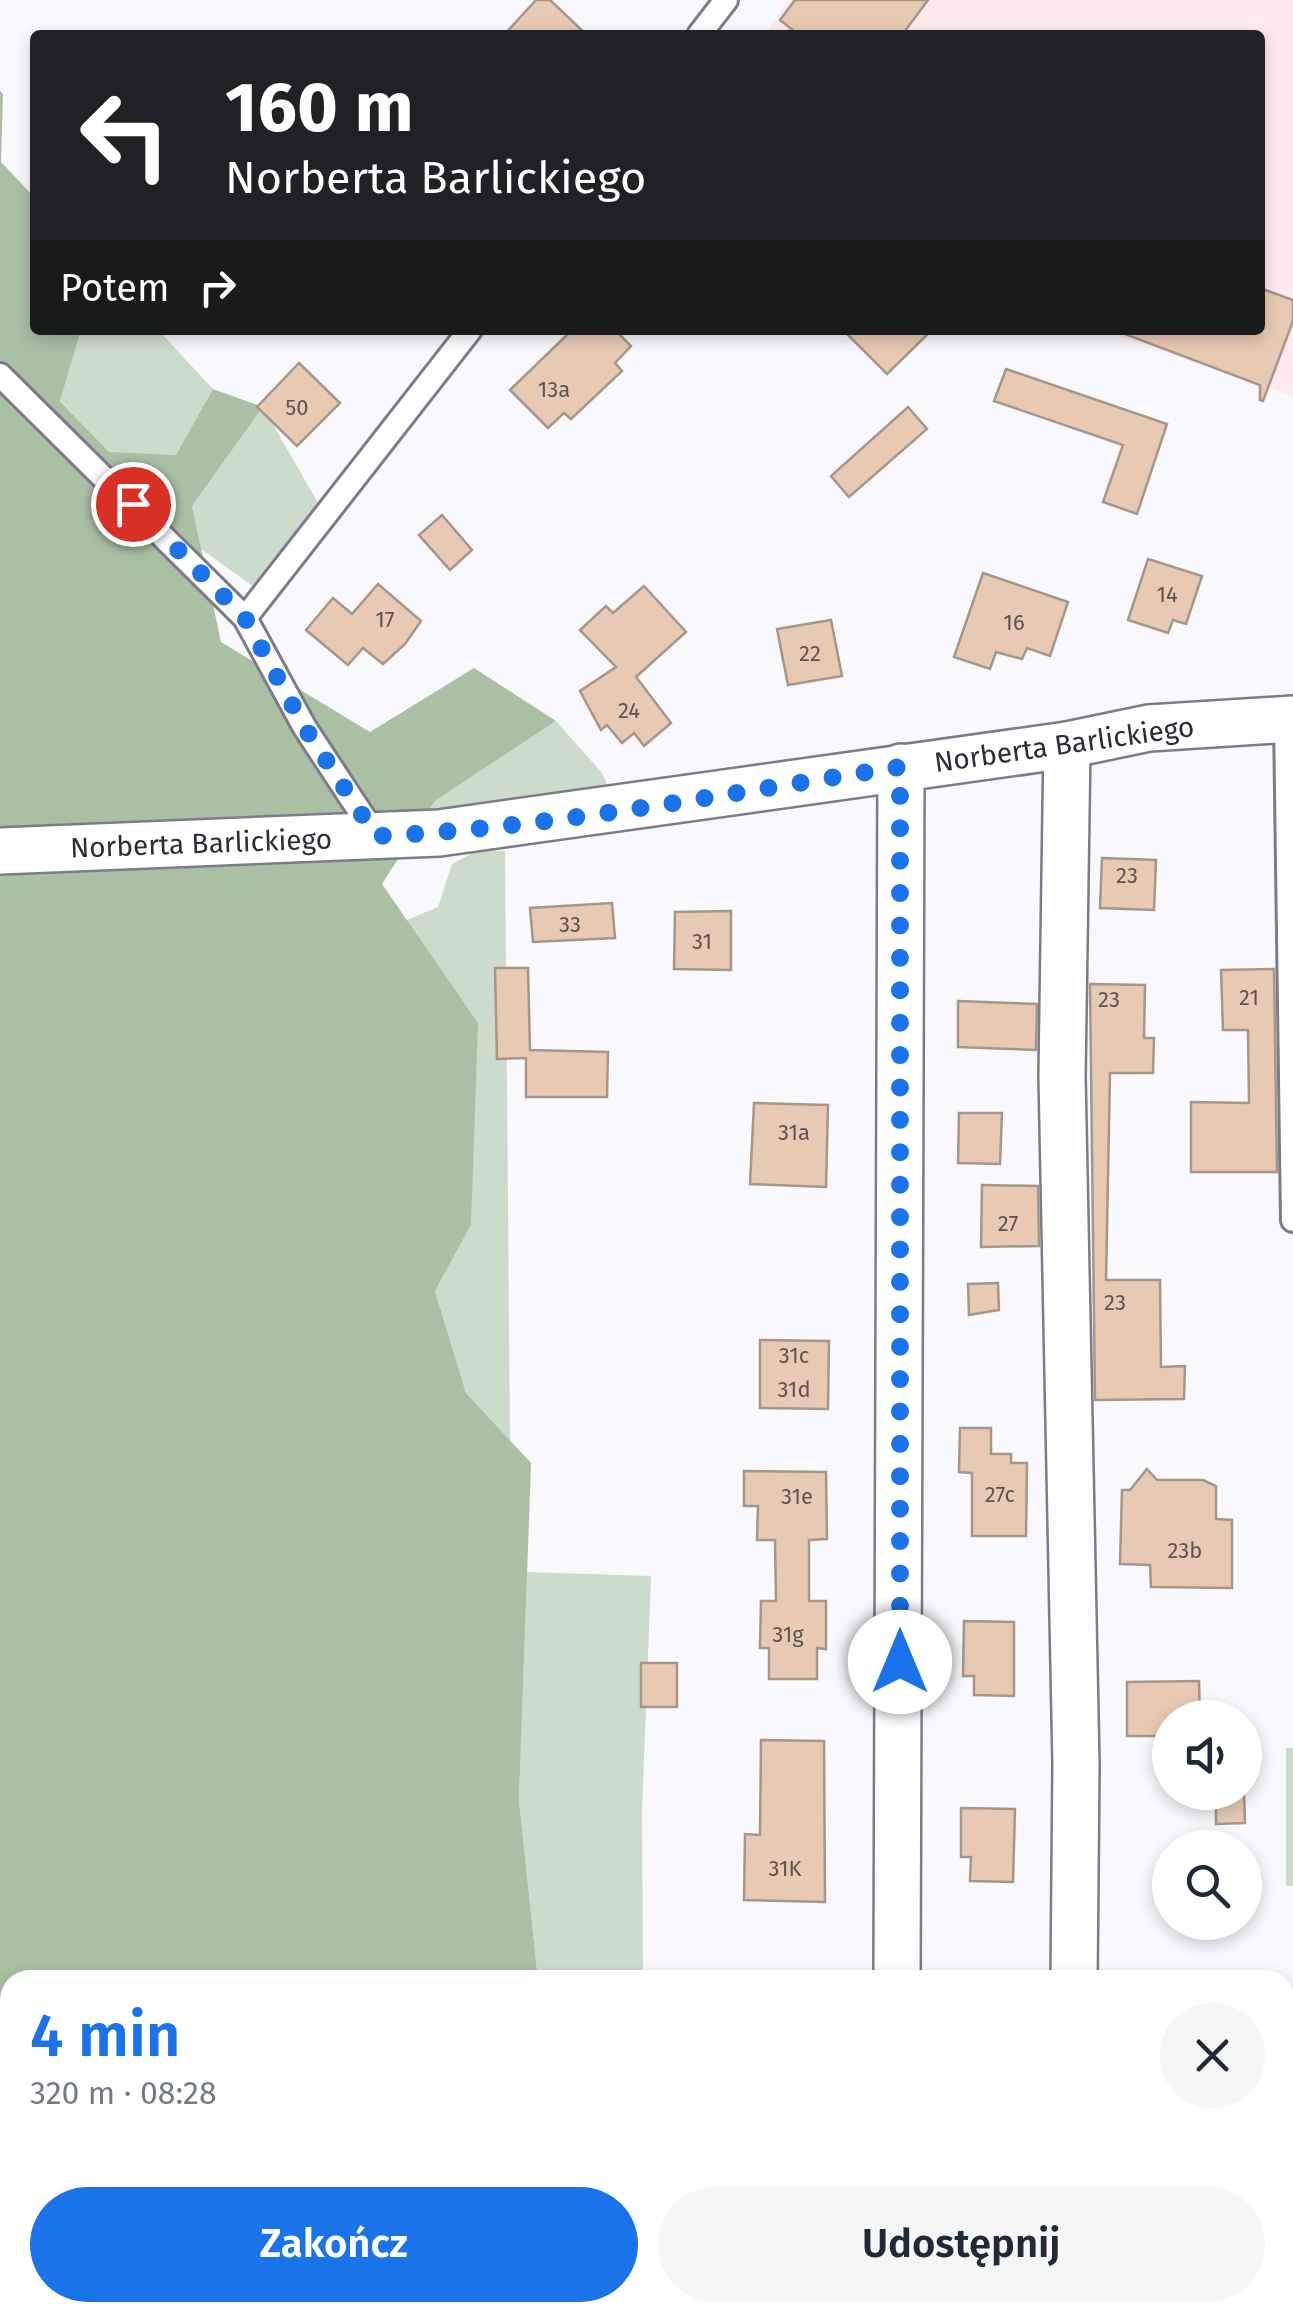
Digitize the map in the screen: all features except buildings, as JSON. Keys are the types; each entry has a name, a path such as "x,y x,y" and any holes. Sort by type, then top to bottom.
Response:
{"street":[{"name":"Norberta Barlickiego","path":"0,851 438,833 1067,745 1149,728 1290,719"},
{"path":"1067,745 1062,1076 1076,1745 1074,1970"},
{"path":"898,1970 900,767"}],"lane":[{"path":"703,30 726,0"},
{"path":"245,618 466,335"},
{"path":"0,376 245,618 305,728 376,836"},
{"path":"1290,719 1293,1220"}],"shaded area":[{"path":"789,0 1293,0 1293,396 1115,335 1265,335 1265,30 767,30"}],"green space":[{"path":"0,91 1,162 30,193 30,335 80,335 60,401 109,452 176,455 213,389 263,407 192,506 221,642 370,732 474,668 556,721 435,801 382,884 478,1023 471,1225 435,1291 466,1393 531,1463 519,1800 537,1970 0,1970"},
{"path":"80,335 163,335 213,389 177,455 109,453 60,400"},
{"path":"263,407 322,510 254,587 201,549 192,506"},
{"path":"556,721 602,773 610,791 425,818 435,801"},
{"path":"478,850 505,851 510,1441 466,1393 435,1291 471,1225 407,920 438,907 452,864"},
{"path":"527,1572 651,1576 642,1812 643,1970 537,1970 519,1800"},
{"path":"1286,1748 1293,1748 1293,1886 1286,1886"}],"route":[{"path":"133,504 245,618 305,728 376,836 438,833 580,815 900,767 900,1662"}]}
